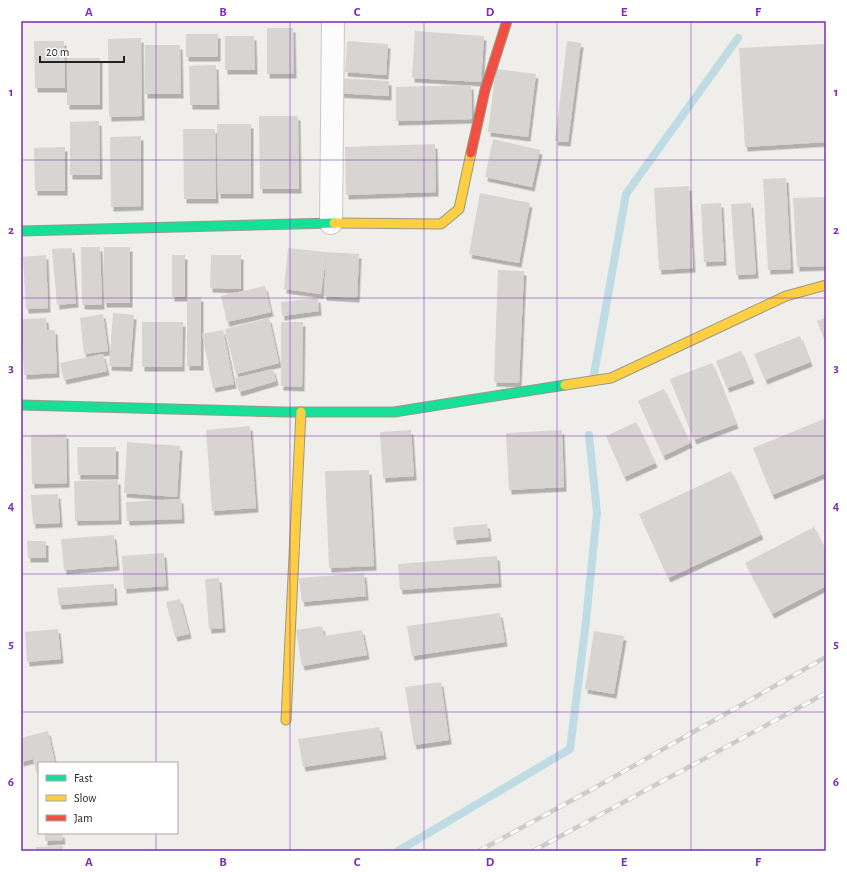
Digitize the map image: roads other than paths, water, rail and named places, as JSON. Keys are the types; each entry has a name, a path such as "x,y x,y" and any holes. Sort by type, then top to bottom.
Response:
{"street":[{"path":"331,223 333,21"},
{"path":"21,231 331,223 441,224 459,209 485,90 507,21"},
{"path":"21,405 301,412 394,412 611,378 786,296 826,285"},
{"path":"286,720 301,412"}],"waterway":[{"path":"593,380 626,194 738,38"},
{"path":"398,851 570,749 585,630 597,513 589,435"}],"railway":[{"path":"479,851 589,791 826,657"},
{"path":"533,851 826,693"}]}
